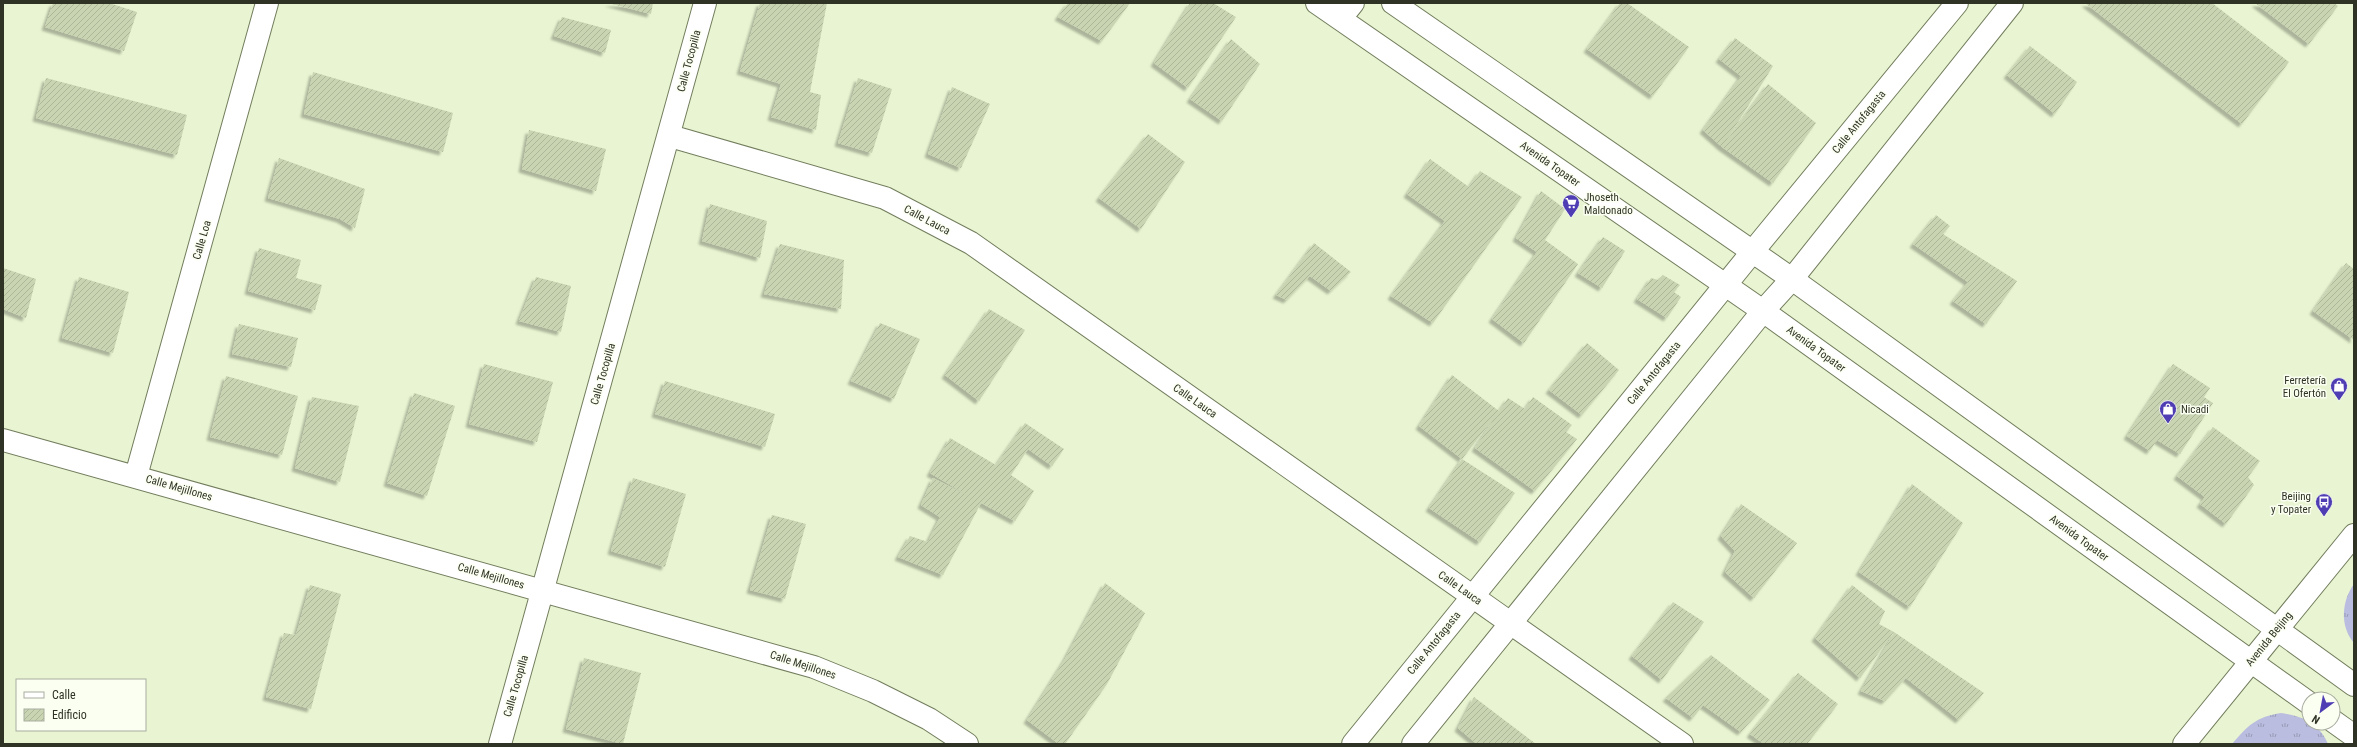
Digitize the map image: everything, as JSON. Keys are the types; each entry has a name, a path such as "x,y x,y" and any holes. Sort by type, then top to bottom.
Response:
{"street":[{"name":"Calle Loa","path":"136,476 267,3"},
{"name":"Calle Tocopilla","path":"500,744 670,136 705,3"},
{"name":"Avenida Topater","path":"1317,3 1347,11 2301,697"},
{"path":"1393,3 1792,278 2276,630 2354,685"},
{"name":"Calle Antofagasta","path":"1353,744 1471,596 1957,3"},
{"path":"1413,744 1763,311 1792,278 2012,3"},
{"name":"Calle Lauca","path":"670,136 885,198 971,243 1510,625 1682,744"},
{"name":"Calle Mejillones","path":"3,440 814,667 872,691 929,719 967,744"},
{"name":"Avenida Beijing","path":"2184,744 2354,535"},
{"path":"2341,727 2354,736"}],"green space":[{"path":"2354,584 2354,643 2346,629 2344,613 2347,598"},
{"path":"2281,713 2301,718 2301,731 2320,731 2328,744 2232,744 2253,723"}],"building":[{"path":"53,3 109,3 137,12 124,51 45,27"},
{"path":"608,3 653,3 651,14"},
{"path":"760,3 827,3 810,92 821,95 816,130 771,117 781,84 740,71"},
{"path":"1068,3 1130,3 1102,41 1058,17"},
{"path":"1190,3 1213,3 1236,17 1188,88 1154,63"},
{"path":"1620,3 1627,3 1689,47 1653,96 1587,49"},
{"path":"2085,3 2212,3 2289,62 2242,124"},
{"path":"2255,3 2334,3 2338,6 2309,44"},
{"path":"562,17 611,30 605,53 554,36"},
{"path":"1735,38 1773,66 1725,143 1768,84 1816,123 1773,183 1722,147 1703,130 1741,76 1719,59"},
{"path":"1231,39 1260,64 1222,121 1190,99"},
{"path":"2030,46 2077,82 2055,114 2007,75"},
{"path":"313,72 453,113 443,152 304,114"},
{"path":"46,78 187,115 177,155 36,118"},
{"path":"858,78 892,89 872,153 838,143"},
{"path":"952,87 990,104 961,168 928,154"},
{"path":"529,130 606,149 596,191 522,169"},
{"path":"1148,134 1185,162 1141,229 1099,198"},
{"path":"279,158 365,189 355,228 340,219 268,198"},
{"path":"1430,159 1469,187 1480,171 1522,197 1433,323 1391,296 1445,221 1407,194"},
{"path":"1541,191 1565,209 1545,240 1578,264 1524,343 1492,319 1537,252 1516,238"},
{"path":"710,204 767,221 760,258 702,241"},
{"path":"1936,215 1950,226 1943,234 2017,281 1986,324 1953,301 1968,282 1913,244"},
{"path":"1603,237 1625,251 1602,288 1578,273"},
{"path":"1314,243 1351,272 1331,291 1310,276 1287,300 1276,295"},
{"path":"780,244 844,260 841,309 764,294"},
{"path":"259,248 301,260 296,278 322,285 315,310 248,291"},
{"path":"2346,263 2354,269 2354,340 2313,311"},
{"path":"3,268 36,279 26,318 3,309"},
{"path":"1663,275 1680,285 1674,292 1681,297 1667,318 1637,299 1651,278 1658,280"},
{"path":"79,277 129,292 113,353 62,338"},
{"path":"536,277 571,286 561,332 519,321"},
{"path":"989,309 1025,330 979,401 945,375"},
{"path":"880,323 920,339 894,399 851,381"},
{"path":"239,324 298,338 291,367 232,354"},
{"path":"1587,343 1619,370 1582,415 1549,390"},
{"path":"484,364 553,382 537,442 469,424"},
{"path":"2173,364 2210,388 2204,397 2213,403 2180,454 2157,440 2150,451 2127,436"},
{"path":"1452,375 1499,411 1508,398 1525,409 1533,397 1572,425 1566,432 1577,439 1535,491 1475,448 1497,414 1462,459 1419,426"},
{"path":"226,376 298,396 282,455 210,437"},
{"path":"665,381 775,414 765,447 655,414"},
{"path":"414,393 455,406 427,496 387,483"},
{"path":"312,397 359,406 340,482 295,468"},
{"path":"1025,423 1064,449 1052,466 1028,449 1011,475 1034,491 1015,521 981,503 943,575 898,557 910,536 928,542 940,517 921,505 933,478 972,498 930,473 950,438 996,465"},
{"path":"2213,427 2260,461 2248,477 2254,485 2226,524 2200,504 2205,497 2177,476"},
{"path":"1462,459 1515,493 1480,542 1429,508"},
{"path":"633,478 686,494 665,567 611,551"},
{"path":"1912,484 1963,523 1910,607 1859,572"},
{"path":"1741,504 1797,543 1754,598 1725,572 1735,551 1721,536"},
{"path":"772,515 806,524 785,599 750,590"},
{"path":"1105,583 1145,613 1107,684 1065,744 1059,744 1027,720 1065,659"},
{"path":"310,585 341,594 311,709 266,697 284,633 296,635"},
{"path":"1852,585 1885,611 1879,624 1894,632 1860,678 1815,638"},
{"path":"1673,602 1704,622 1662,680 1632,656"},
{"path":"1894,632 1984,693 1959,720 1906,678 1885,701 1861,691"},
{"path":"1711,655 1770,700 1741,732 1703,705 1693,718 1666,698"},
{"path":"584,658 641,673 623,744 566,729"},
{"path":"1798,673 1838,704 1807,744 1764,744 1750,734"},
{"path":"1474,697 1536,744 1477,744 1458,728"}],"place":[{"name":"Jhoseth Maldonado","path":"1571,218"},
{"name":"Ferretería El Ofertón","path":"2339,401"},
{"name":"Nicadi","path":"2168,424"},
{"name":"Beijing y Topater","path":"2324,517"}]}
